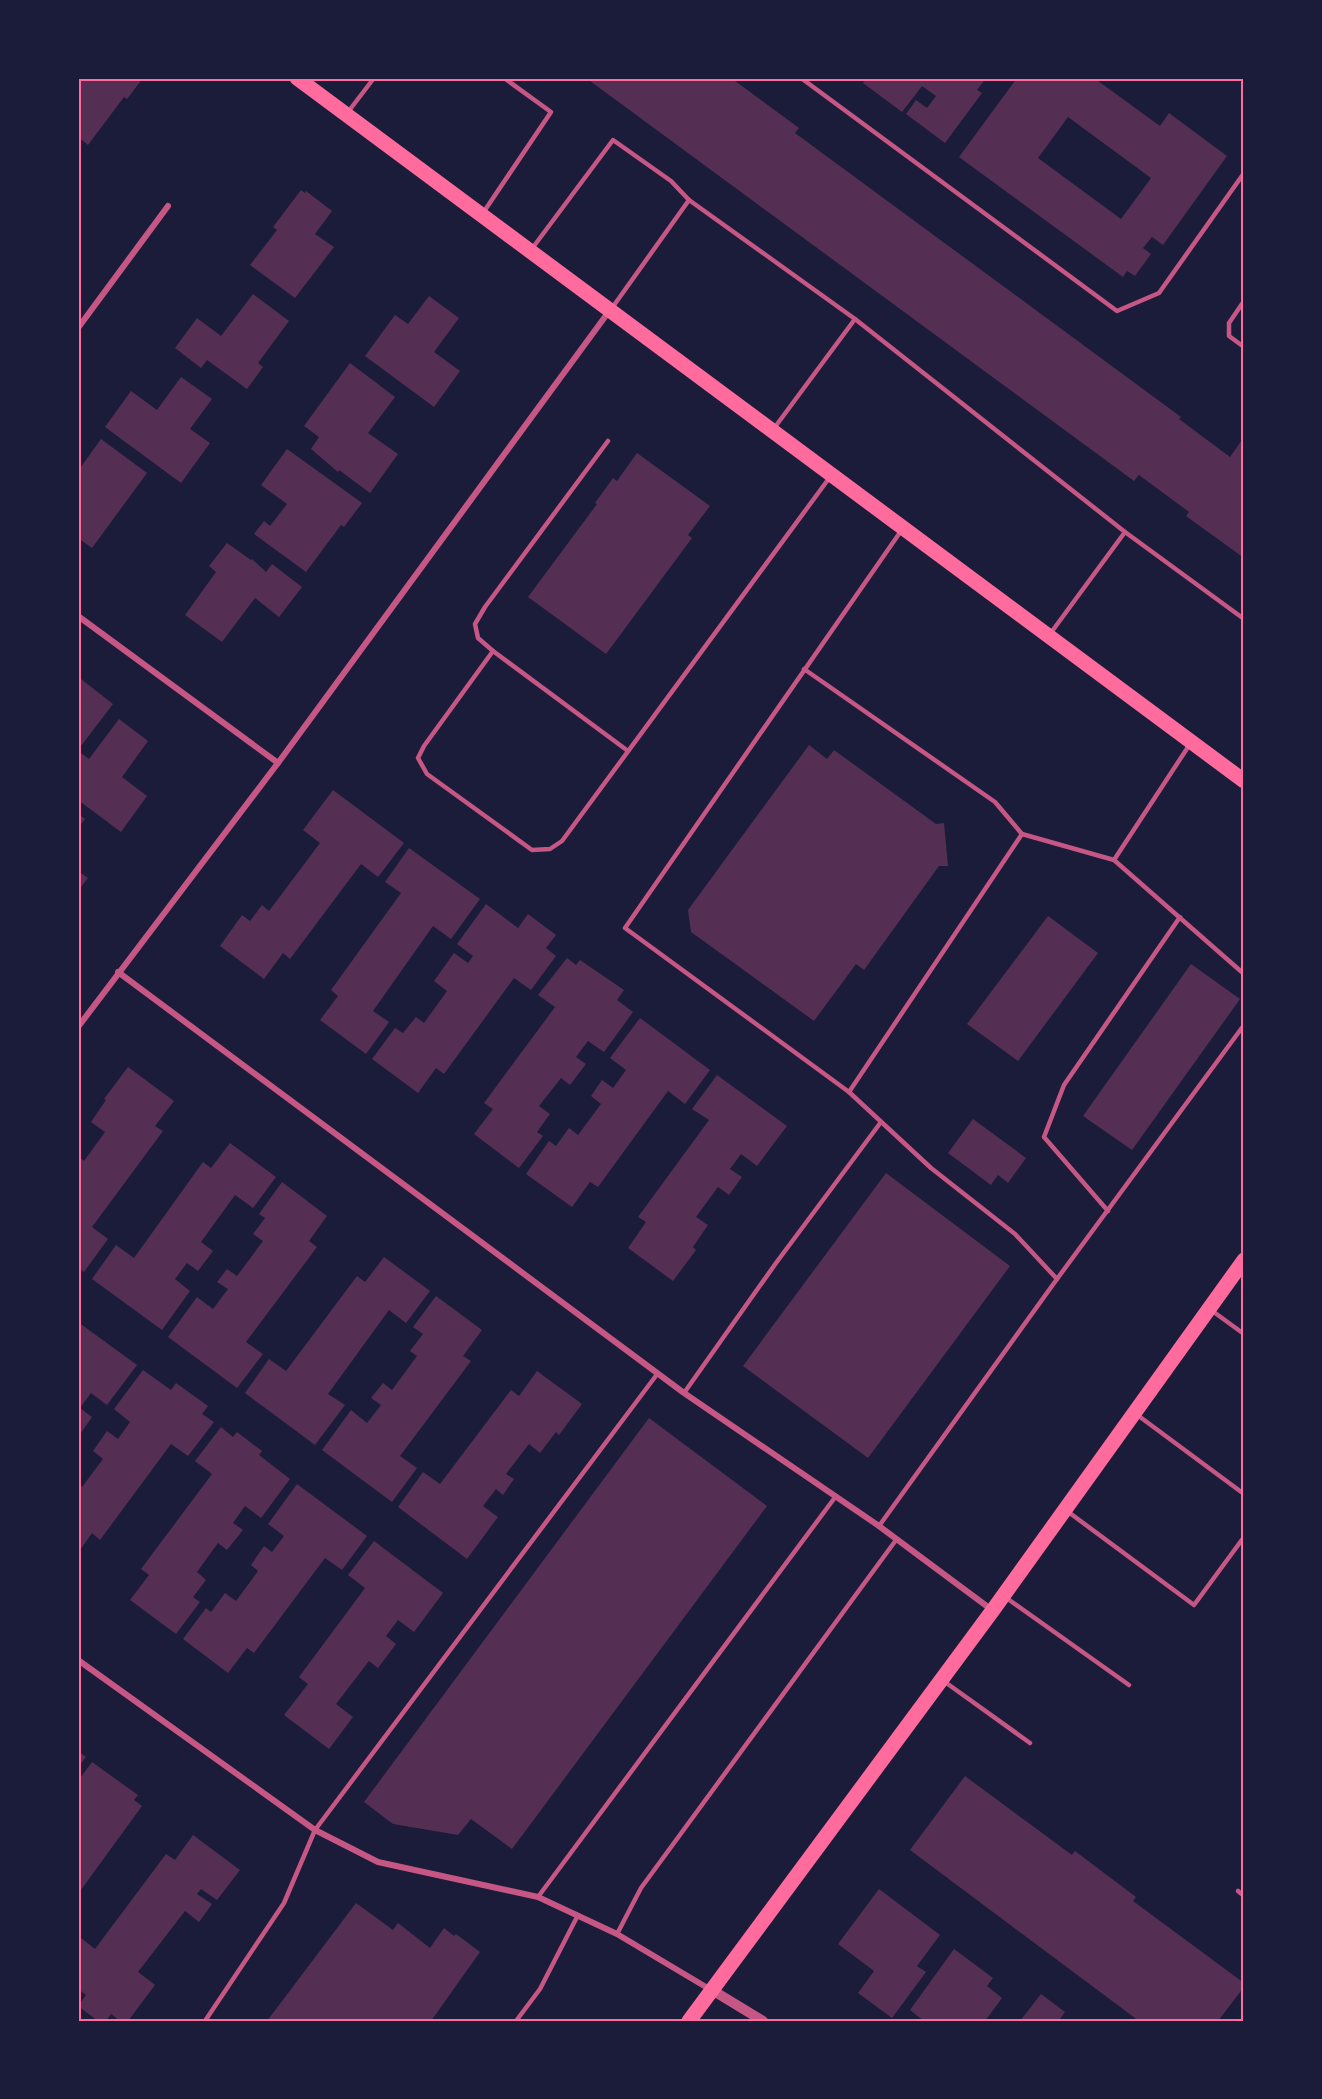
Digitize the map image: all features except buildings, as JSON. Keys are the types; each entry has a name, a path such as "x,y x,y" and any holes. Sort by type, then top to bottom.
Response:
{"main road":[{"path":"297,78 1191,742 1242,776"},
{"path":"689,2021 942,1680 1244,1260"}],"street":[{"path":"78,328 168,206"},
{"path":"78,1027 278,764 610,310"},
{"path":"78,616 278,764"},
{"path":"118,972 684,1393 879,1526 993,1610"},
{"path":"78,1660 315,1830 378,1862 538,1897 617,1934 763,2021"}],"lane":[{"path":"346,114 374,78"},
{"path":"482,215 551,112 504,78"},
{"path":"801,78 1117,311 1159,293 1244,173"},
{"path":"530,251 613,140 671,181 688,200 855,319 1125,532 1244,619"},
{"path":"610,310 688,200"},
{"path":"1244,301 1228,323 1229,336 1244,347"},
{"path":"772,430 855,319"},
{"path":"608,441 485,607 475,624 478,638 493,651 628,752"},
{"path":"493,651 424,746 418,758 427,774 532,850 550,849 562,841 832,474"},
{"path":"903,527 625,928 849,1092 931,1168 1015,1234 1057,1279"},
{"path":"1049,636 1125,532"},
{"path":"804,669 995,802 1022,834 1114,860 1244,974"},
{"path":"1114,860 1191,742"},
{"path":"849,1092 1022,834"},
{"path":"1108,1211 1044,1137 1064,1085 1180,917"},
{"path":"879,1526 1244,1025"},
{"path":"684,1393 776,1263 881,1122"},
{"path":"1209,1308 1244,1334"},
{"path":"205,2021 284,1903 315,1830 658,1373"},
{"path":"1134,1412 1244,1494"},
{"path":"538,1897 836,1496"},
{"path":"1064,1509 1194,1605 1244,1537"},
{"path":"617,1934 641,1888 896,1540"},
{"path":"1002,1595 1129,1685"},
{"path":"942,1680 1030,1743"},
{"path":"1238,1892 1244,1896"},
{"path":"516,2021 540,1989 578,1915"}]}
